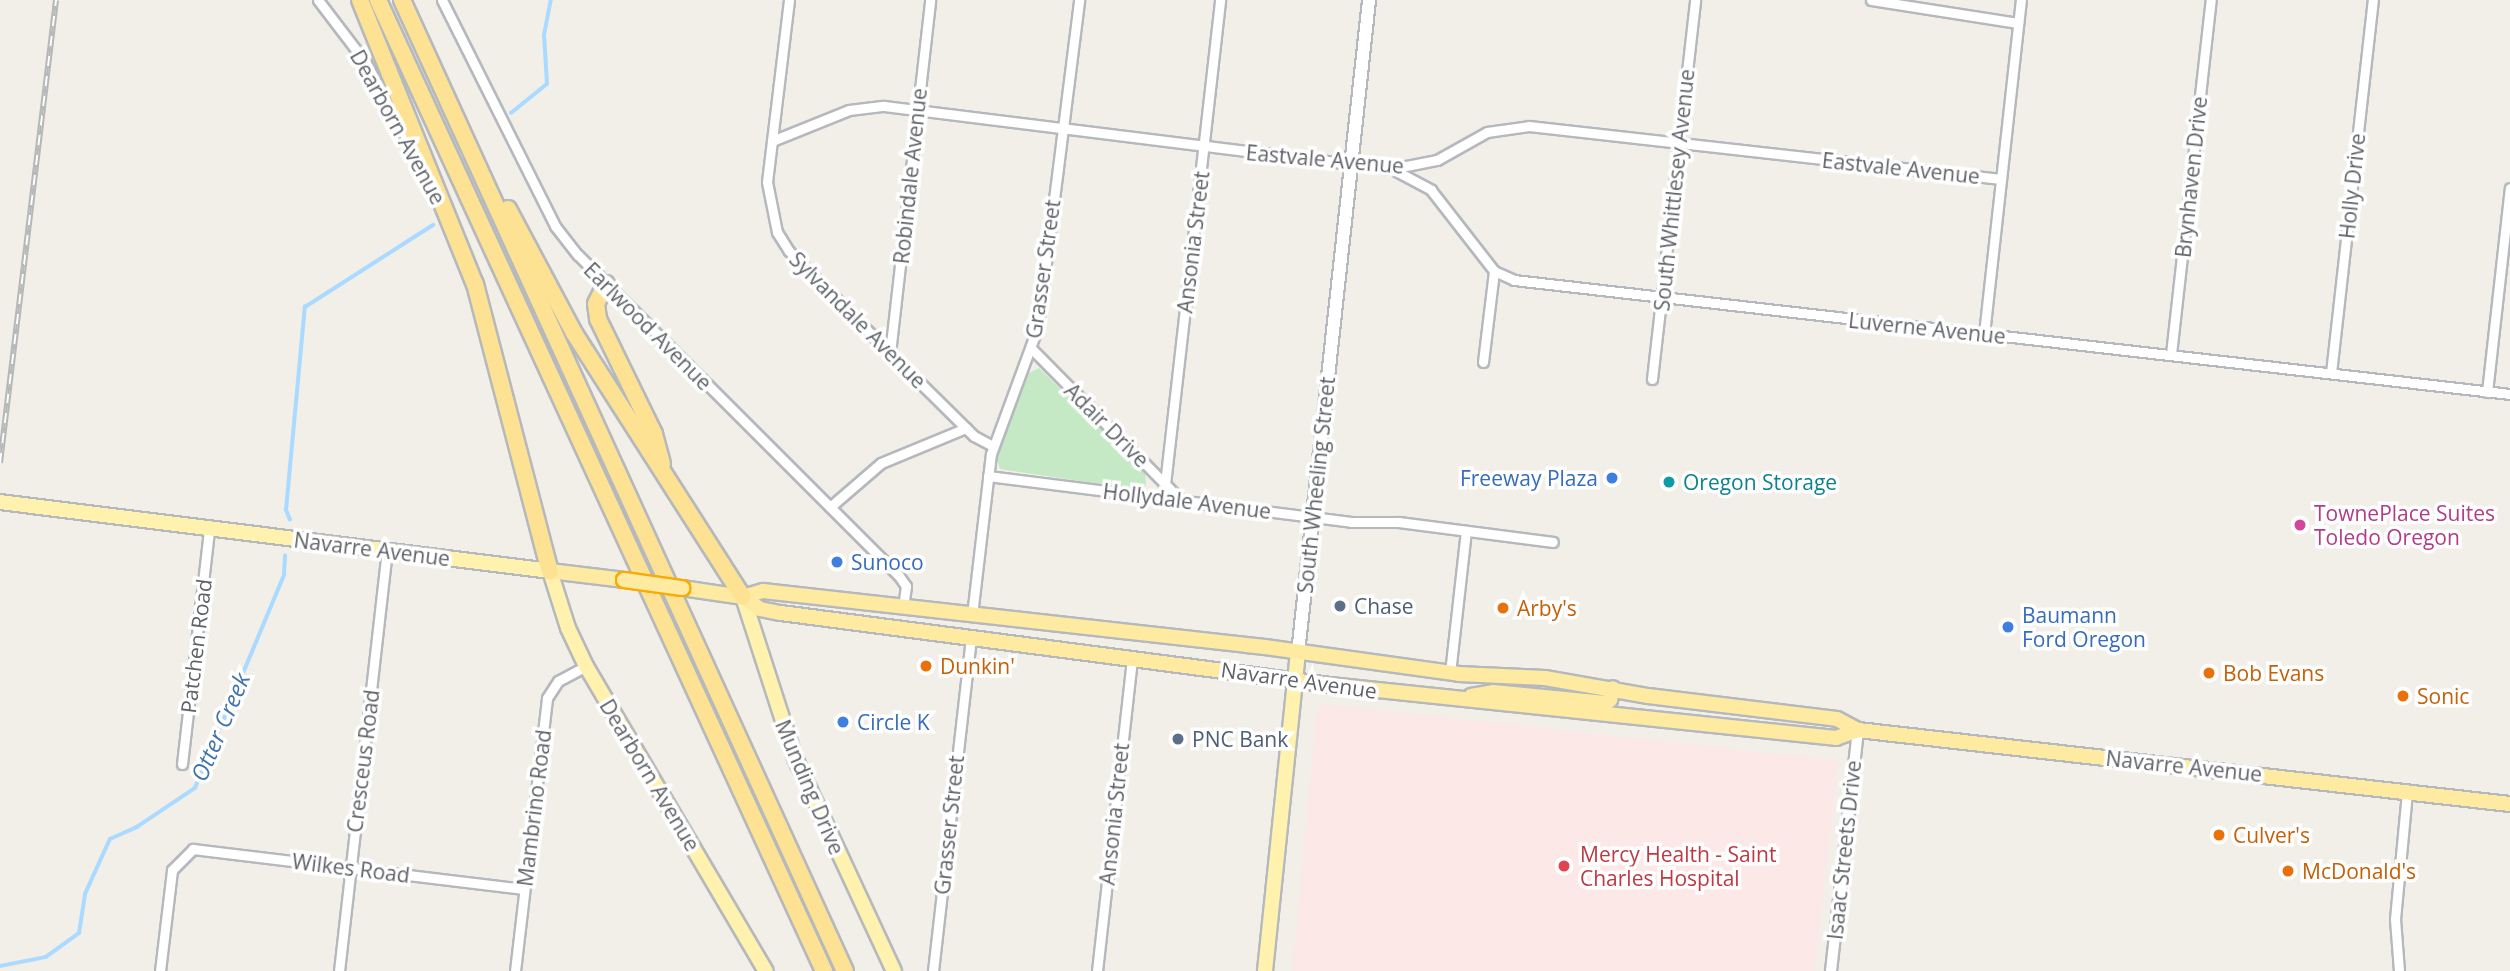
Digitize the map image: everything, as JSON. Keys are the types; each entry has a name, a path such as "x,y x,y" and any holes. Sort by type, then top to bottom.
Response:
{"highway":[{"path":"360,0 475,285 551,571"},
{"path":"378,0 824,971"},
{"path":"402,0 845,971"},
{"path":"472,150 522,231 573,333 743,597"},
{"path":"606,284 596,303 598,319 654,434 663,470"},
{"name":"Navarre Avenue","path":"551,571 743,597 763,591 1450,673 1613,688 1837,719 1858,730 2510,804"},
{"name":"Navarre Avenue","path":"743,597 760,610 1295,680 1836,738 1858,730"},
{"path":"813,617 819,607 893,616 933,610"},
{"path":"900,628 963,627 971,615"},
{"path":"1456,699 1493,692 1605,702 1610,700 1613,688"},
{"path":"1676,719 1687,710 1726,714 1764,710"}],"main road":[{"name":"South Wheeling Street","path":"1265,971 1369,0"},
{"name":"Navarre Avenue","path":"0,502 551,571"},
{"name":"Dearborn Avenue","path":"551,571 568,628 586,666 766,971"},
{"name":"Munding Drive","path":"743,597 795,758 894,971"}],"street":[{"name":"Dearborn Avenue","path":"318,0 366,63 450,221"},
{"name":"Earlwood Avenue","path":"442,0 555,226 606,284 905,583 903,608"},
{"name":"Sylvandale Avenue","path":"789,0 767,194 782,242 966,428 993,446"},
{"name":"Robindale Avenue","path":"890,353 930,0"},
{"name":"Grasser Street","path":"971,615 993,446 1032,349 1079,0"},
{"name":"Ansonia Street","path":"1165,484 1220,0"},
{"name":"South Whittlesey Avenue","path":"1652,379 1695,0"},
{"path":"1871,0 2018,23"},
{"path":"1983,334 2021,0"},
{"name":"Brynhaven Drive","path":"2171,354 2211,0"},
{"name":"Holly Drive","path":"2331,373 2373,0"},
{"name":"Eastvale Avenue","path":"772,141 855,108 917,110 1391,169 1426,164 1477,136 1519,126 2001,179"},
{"path":"1391,169 1432,190 1494,271 1483,362"},
{"path":"2487,391 2507,235 2510,188"},
{"name":"Luverne Avenue","path":"1494,271 1521,282 2510,394"},
{"name":"Adair Drive","path":"1032,349 1182,501"},
{"path":"830,507 881,463 966,428"},
{"name":"Hollydale Avenue","path":"988,476 1313,517 1553,542"},
{"name":"Patchen Road","path":"182,764 209,529"},
{"path":"1450,673 1466,531"},
{"name":"Cresceus Road","path":"339,971 387,551"},
{"name":"Grasser Street","path":"933,971 971,637"},
{"name":"Ansonia Street","path":"1097,971 1132,657"},
{"name":"Mambrino Road","path":"515,971 547,698 558,681 586,666"},
{"name":"Isaac Streets Drive","path":"1830,971 1858,730"},
{"path":"2399,971 2395,919 2407,792"},
{"name":"Wilkes Road","path":"160,971 170,877 181,858 200,847 350,869 524,889"}],"shaded area":[{"name":"Mercy Health - Saint Charles Hospital","path":"1321,704 1838,761 1814,971 1292,971 1317,711"}],"green space":[{"path":"1039,368 1145,472 1146,486 1140,490 1000,469 996,458 1004,435 1029,373"}],"waterway":[{"name":"Otter Creek","path":"511,113 547,84 544,35 551,0"},
{"name":"Otter Creek","path":"290,520 286,510 305,307 433,225"},
{"name":"Otter Creek","path":"0,966 46,957 79,933 85,894 110,839 137,827 195,788 284,575 285,556"}],"railway":[{"path":"0,463 56,0"}],"place":[{"name":"Freeway Plaza","path":"1612,478"},
{"name":"Oregon Storage","path":"1669,482"},
{"name":"TownePlace Suites Toledo Oregon","path":"2300,525"},
{"name":"Sunoco","path":"837,562"},
{"name":"Chase","path":"1340,606"},
{"name":"Arby's","path":"1503,608"},
{"name":"Baumann Ford Oregon","path":"2008,627"},
{"name":"Dunkin'","path":"926,666"},
{"name":"Bob Evans","path":"2209,673"},
{"name":"Sonic","path":"2403,696"},
{"name":"Circle K","path":"843,722"},
{"name":"PNC Bank","path":"1178,739"},
{"name":"Culver's","path":"2219,835"},
{"name":"Mercy Health - Saint Charles Hospital","path":"1564,866"},
{"name":"McDonald's","path":"2288,871"}]}
